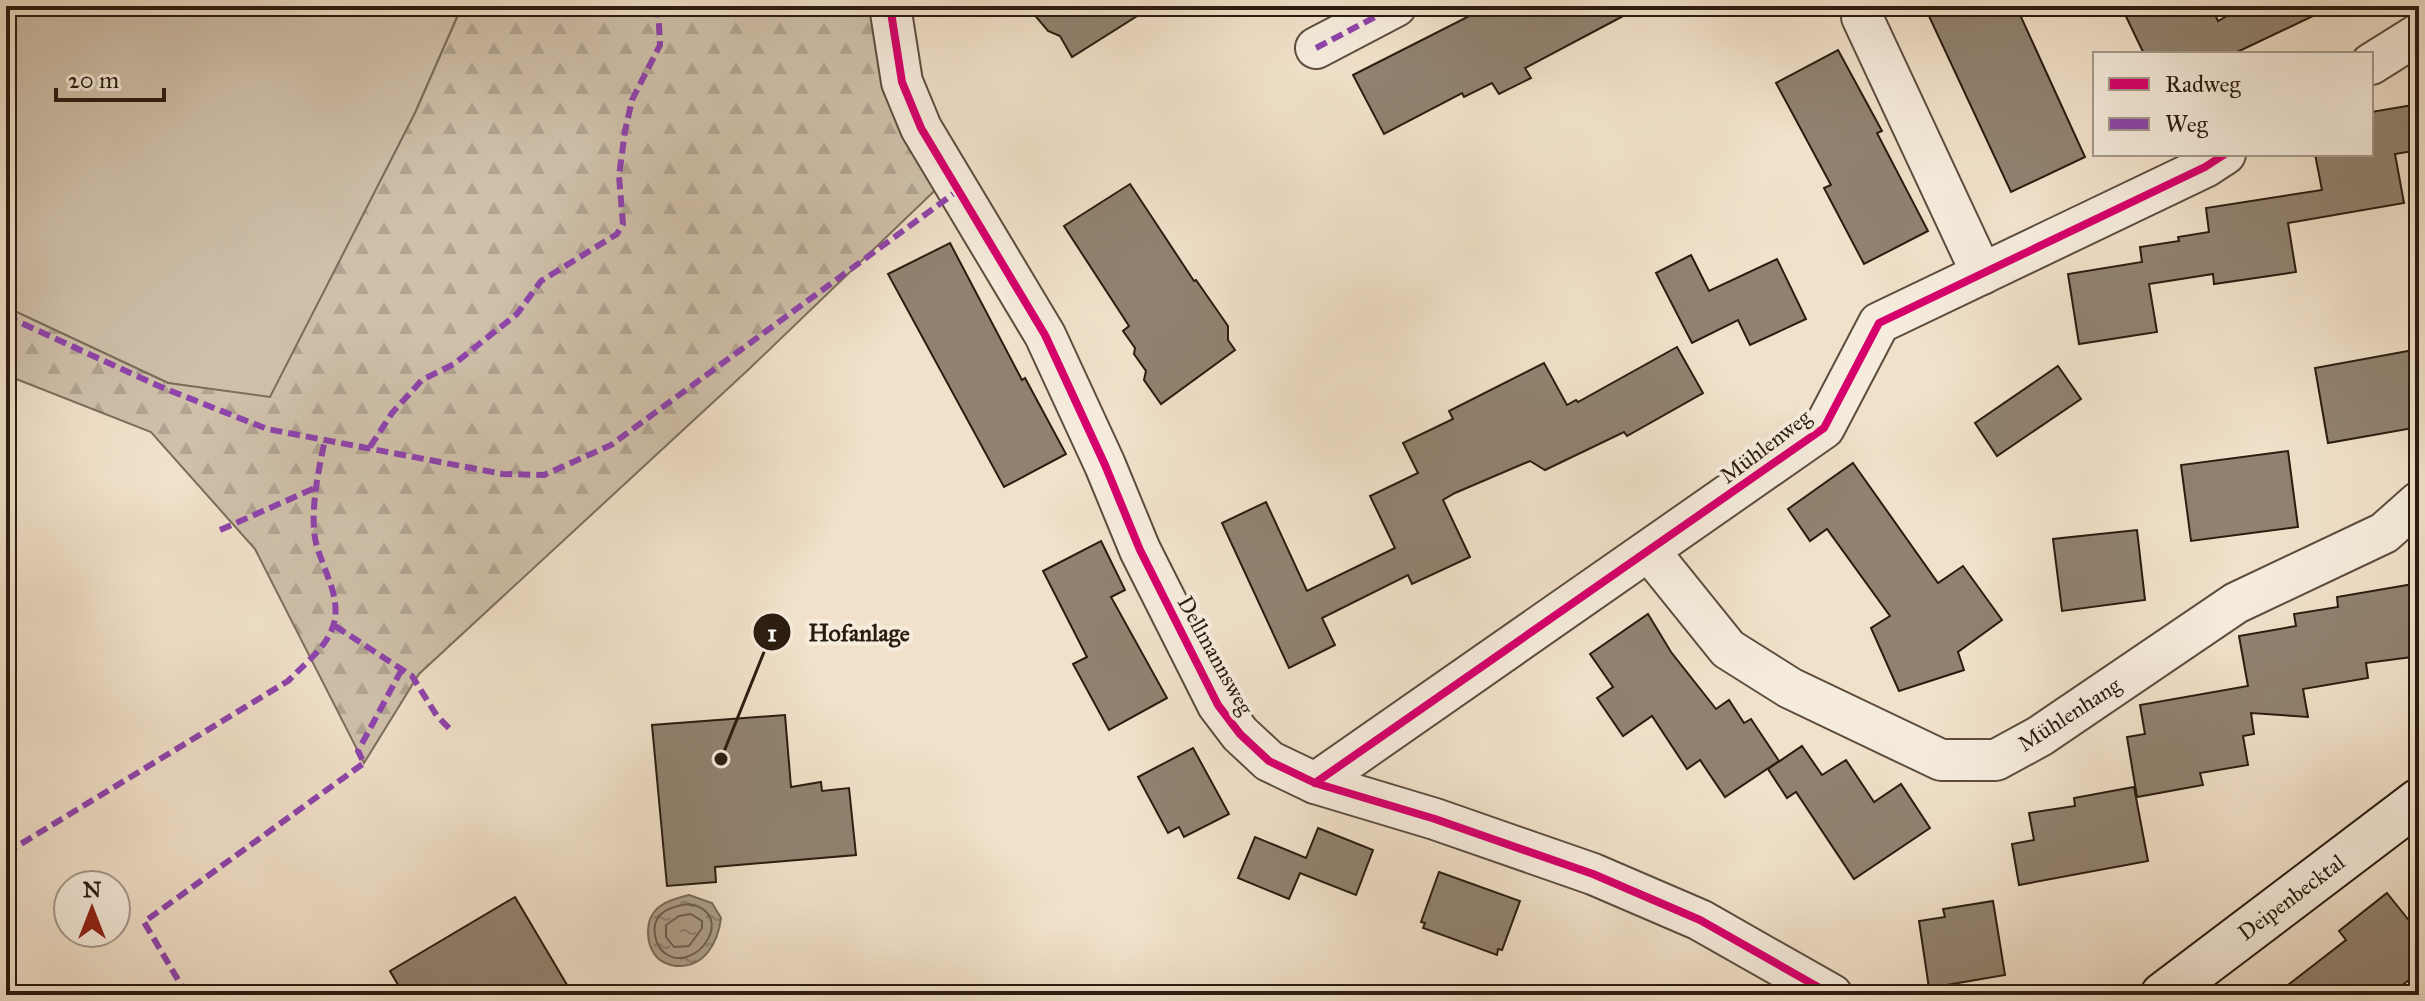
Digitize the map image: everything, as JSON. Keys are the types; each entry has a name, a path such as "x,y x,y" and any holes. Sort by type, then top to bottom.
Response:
{"main road":[{"name":"Deipenbecktal","path":"2163,995 2419,801"}],"street":[{"path":"1316,48 1396,6"},
{"name":"Dellmannsweg","path":"896,9 902,82 921,128 1045,335 1140,550 1218,705 1240,734 1269,761 1315,783 1435,819 1593,874 1700,920 1832,995"},
{"path":"1862,17 1982,274"},
{"path":"2373,63 2419,34"},
{"name":"Mühlenweg","path":"1315,783 1824,428 1879,323 2221,156"},
{"name":"Mühlenhang","path":"1649,551 1728,649 1790,688 1941,760 1996,760 2040,736 2236,603 2384,533 2419,502"}],"green space":[{"path":"6,6 462,6 415,113 270,398 168,383 6,307"},
{"path":"462,6 887,6 952,174 748,370 419,674 364,763 255,549 151,432 6,375 6,307 168,383 270,397 415,113"}],"water":[{"path":"689,895 712,903 721,918 719,927 713,944 702,958 695,963 673,965 661,961 653,952 648,938 649,923 660,906"}],"building":[{"path":"1027,6 1153,6 1072,57 1060,36 1048,31"},
{"path":"1489,6 1642,6 1525,68 1531,78 1499,94 1492,83 1464,97 1462,93 1384,134 1353,75"},
{"path":"1945,6 2016,6 2085,157 2011,192 1928,14"},
{"path":"2121,6 2211,6 2218,21 2244,6 2334,6 2237,52 2143,52"},
{"path":"1838,50 1882,131 1877,133 1928,231 1864,264 1824,188 1831,185 1776,83"},
{"path":"2419,104 2419,150 2395,154 2404,203 2288,223 2296,272 2214,284 2213,274 2149,284 2157,332 2079,344 2068,274 2142,262 2140,247 2179,241 2178,237 2209,232 2206,208 2322,190 2315,156 2373,156 2373,112"},
{"path":"1130,184 1194,281 1228,326 1228,340 1235,350 1161,404 1144,380 1146,371 1123,331 1129,326 1064,226"},
{"path":"950,243 1022,380 1025,378 1066,454 1004,487 888,274"},
{"path":"1691,255 1709,291 1777,259 1806,319 1750,345 1738,320 1692,343 1656,273"},
{"path":"1677,347 1703,393 1627,436 1624,432 1545,470 1530,461 1443,500 1470,557 1412,584 1408,575 1322,618 1335,645 1289,668 1222,523 1266,502 1307,591 1395,548 1370,496 1418,473 1403,443 1453,419 1449,411 1544,363 1567,405 1576,400 1578,402"},
{"path":"2419,349 2419,427 2328,443 2315,368"},
{"path":"2058,366 2081,399 1997,456 1975,423"},
{"path":"2288,451 2298,527 2191,541 2181,465"},
{"path":"1853,463 1938,583 1963,566 2002,620 1958,652 1964,670 1899,691 1871,628 1890,616 1827,529 1810,541 1788,509"},
{"path":"2137,530 2145,600 2062,611 2053,539"},
{"path":"1101,541 1125,590 1111,597 1167,698 1109,730 1073,664 1087,657 1043,571"},
{"path":"2419,583 2419,656 2366,663 2368,678 2303,689 2308,717 2251,713 2254,734 2243,736 2248,765 2200,773 2203,785 2137,797 2127,737 2145,734 2140,705 2248,686 2239,636 2296,626 2294,614 2338,607 2337,597"},
{"path":"1648,614 1671,652 1716,709 1729,700 1744,723 1751,719 1779,761 1725,797 1700,760 1687,769 1652,716 1623,736 1597,698 1613,687 1590,654"},
{"path":"785,715 791,787 821,782 822,791 849,788 856,855 715,867 716,882 667,886 652,725"},
{"path":"1802,746 1822,775 1846,760 1874,802 1901,784 1930,828 1854,879 1796,792 1787,798 1768,769"},
{"path":"1193,748 1229,814 1184,837 1179,827 1168,833 1138,777"},
{"path":"2134,787 2148,861 2019,885 2012,844 2034,840 2029,813 2075,806 2074,798"},
{"path":"1318,828 1373,850 1356,895 1300,873 1289,899 1238,878 1255,837 1306,858"},
{"path":"1439,872 1520,901 1502,950 1498,949 1497,955 1423,928 1425,923 1421,922"},
{"path":"2387,893 2419,933 2419,972 2390,995 2275,995 2346,940 2339,931"},
{"path":"515,897 573,995 404,995 390,971"},
{"path":"1993,901 2005,975 1929,988 1919,921 1945,917 1943,909"}],"marked path":[{"path":"370,447 392,413 422,380 454,364 517,314 541,281 617,234 623,224 619,176 625,131 632,100 660,45 658,6"},
{"path":"1316,48 1396,6"},
{"path":"6,316 161,387 267,429 503,474 544,475 611,445 960,189"},
{"path":"6,853 288,681 322,647 334,624 336,611 314,530 315,495 325,439"},
{"path":"220,530 315,488"},
{"path":"335,626 412,676 437,716 451,730"},
{"path":"187,995 144,922 364,763 358,751 402,669"}],"cycle path":[{"path":"890,6 902,82 921,128 1045,335 1140,550 1218,705 1240,734 1269,761 1315,783 1435,819 1593,874 1700,920 1832,995"},
{"path":"1315,783 1824,428 1879,323 2205,167 2222,156"}],"place":[{"name":"Hofanlage","path":"721,759"}]}
